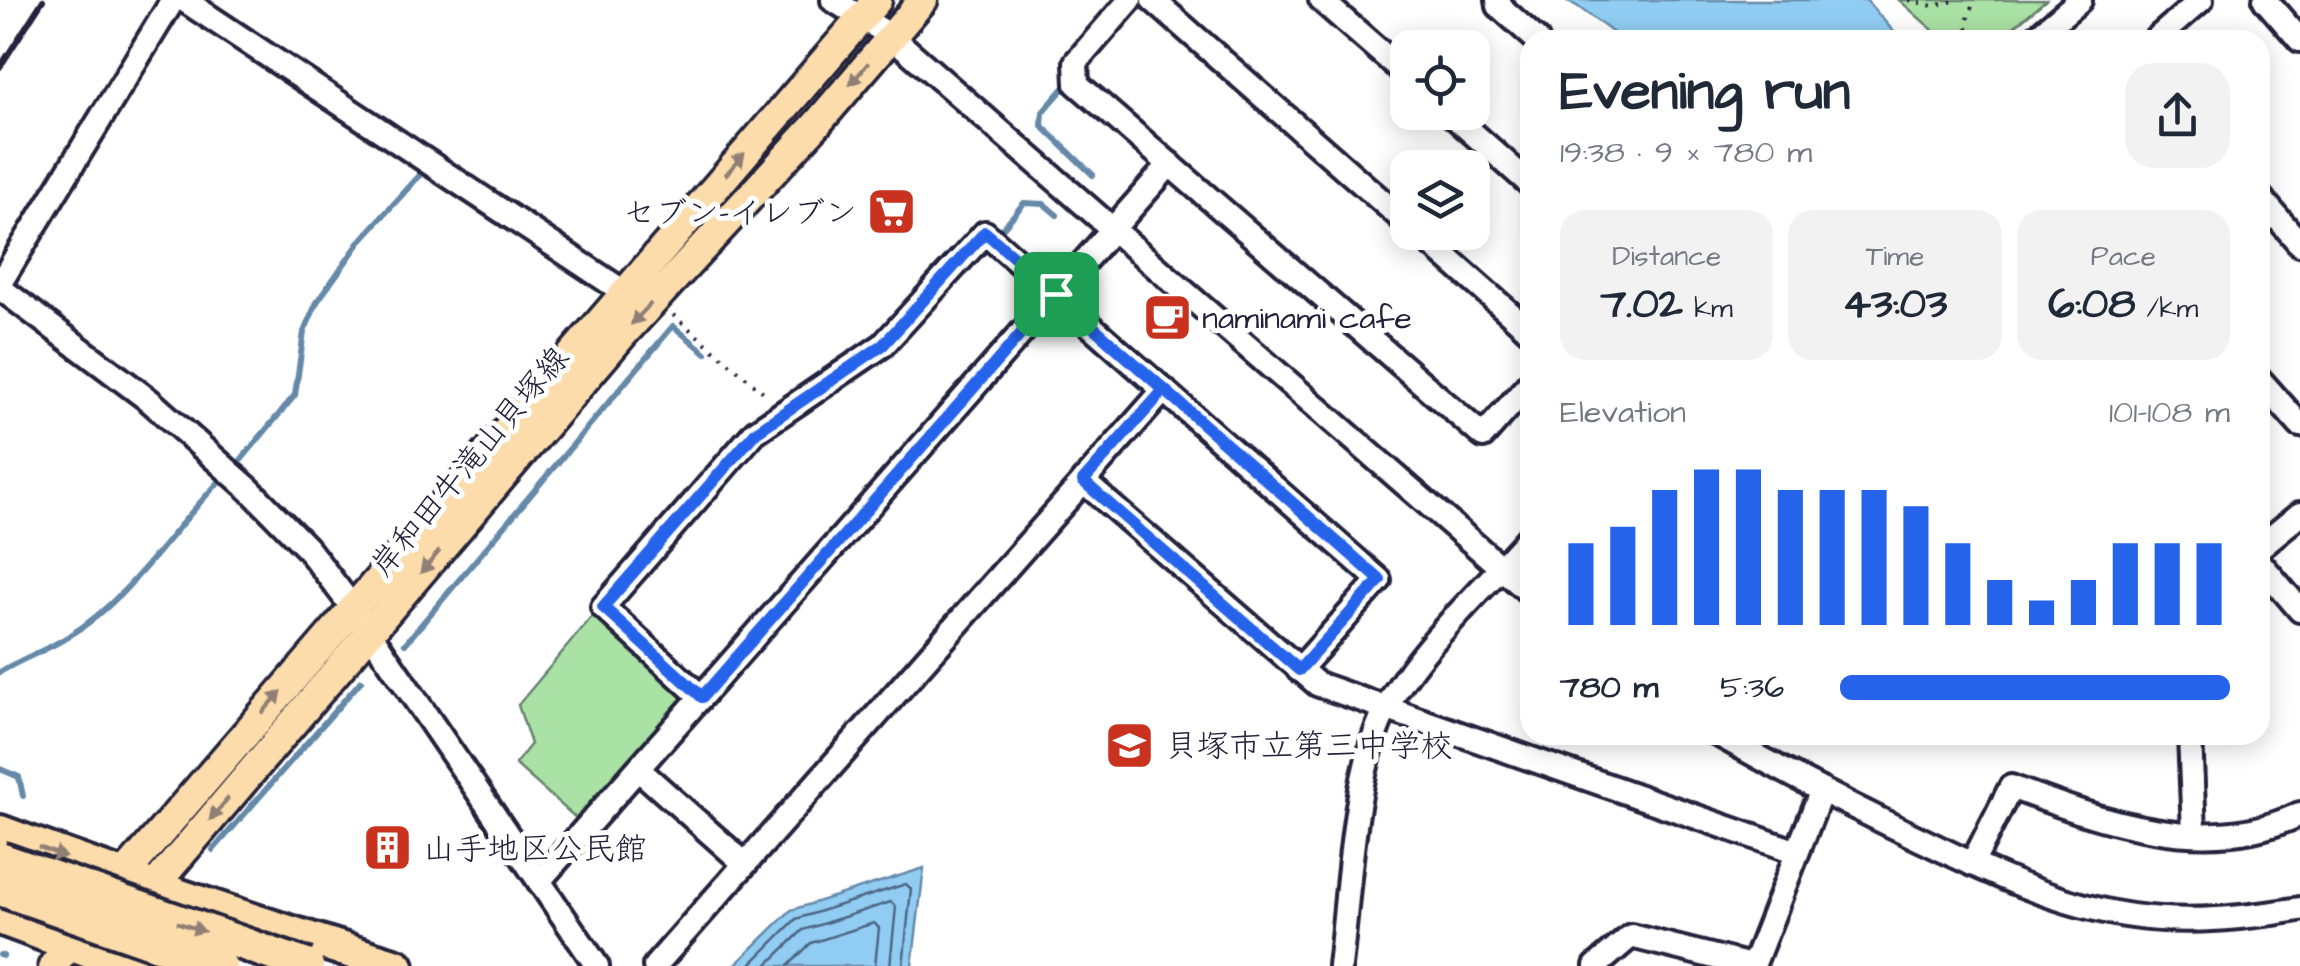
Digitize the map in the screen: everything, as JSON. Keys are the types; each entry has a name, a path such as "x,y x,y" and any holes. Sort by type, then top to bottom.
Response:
{"highway":[{"path":"3,836 398,966"},
{"path":"3,836 308,966"},
{"path":"0,888 220,966"},
{"path":"0,918 16,931 68,957 129,966"}],"main road":[{"name":"岸和田牛滝山貝塚線","path":"68,957 122,876 815,126 923,0"},
{"name":"岸和田牛滝山貝塚線","path":"68,957 154,885 624,292 869,9"}],"street":[{"path":"173,0 0,285 150,401 308,548 597,966"},
{"path":"184,0 624,292"},
{"path":"833,0 869,9 892,36 1520,585"},
{"path":"1130,0 1076,62 1077,84 1483,436 1520,394"},
{"path":"1154,0 1390,208"},
{"path":"1321,0 1390,60"},
{"path":"1498,0 1499,6 1525,30"},
{"path":"2045,30 2080,0"},
{"path":"2166,30 2201,0"},
{"path":"2265,0 2300,40"},
{"path":"1468,130 1520,175"},
{"path":"539,881 1170,164"},
{"path":"2270,210 2300,244"},
{"path":"702,697 603,607 756,432 883,345 985,232 1380,580 1299,670"},
{"path":"1438,250 1520,322"},
{"path":"655,966 1164,390"},
{"path":"2270,391 2300,425"},
{"path":"1083,481 1318,684 1797,852"},
{"path":"2270,539 2300,514"},
{"path":"1340,966 1360,801 1372,738 1405,678 1520,548"},
{"path":"2270,575 2300,610"},
{"path":"1737,745 1821,792 2056,899 2133,916 2227,920 2300,909"},
{"path":"2190,745 2194,833"},
{"path":"638,769 745,864"},
{"path":"1972,864 2011,787 2110,821 2170,833 2251,833 2300,814"},
{"path":"1596,966 1631,936 1752,966 1821,792"}],"path":[{"path":"1908,0 1933,6 1958,0"},
{"path":"1966,30 1974,0"},
{"path":"669,312 786,411"}],"green space":[{"path":"1899,0 2046,0 2010,30 1933,30"},
{"path":"595,613 682,693 680,706 577,819 515,764 531,744 518,705"}],"water":[{"path":"1563,0 1866,0 1892,30 1609,30"},
{"path":"924,868 912,966 734,966 791,910"}],"waterway":[{"path":"1063,89 1043,112 1042,126 1093,175"},
{"path":"241,460 295,395 304,332 317,302 362,239 420,175 419,167"},
{"path":"1001,230 1024,203 1044,204 1057,215"},
{"path":"405,644 673,326 706,353"},
{"path":"0,672 92,620 131,583 221,480"},
{"path":"213,850 361,681"},
{"path":"0,769 19,777 23,796"}],"railway":[{"path":"0,67 43,0"}],"place":[{"name":"セブン-イレブン","path":"892,212"},
{"name":"naminami cafe","path":"1167,317"},
{"name":"貝塚市立第三中学校","path":"1130,745"},
{"name":"山手地区公民館","path":"388,848"}],"route":[{"path":"1056,294 985,232 883,345 756,432 603,607 702,697 1056,294 1380,580 1299,670 1083,481 1164,390 1056,294"}]}
